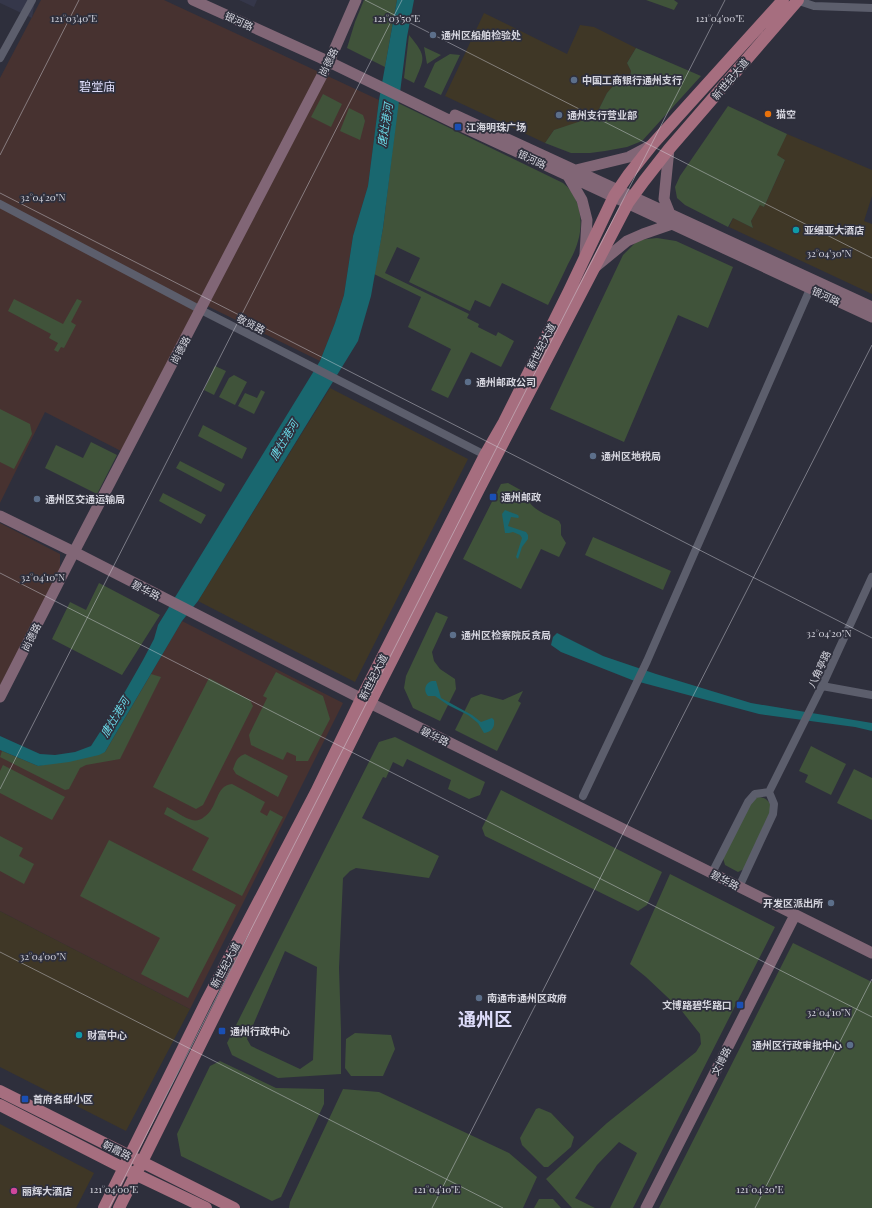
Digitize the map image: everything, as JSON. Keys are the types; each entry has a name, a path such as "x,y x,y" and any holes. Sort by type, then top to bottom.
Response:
{"main road":[{"name":"新世纪大道","path":"490,458 504,422 616,193 652,145 783,0"},
{"name":"新世纪大道","path":"137,1174 366,701 490,458 594,269 630,200 669,149 797,0"},
{"name":"新世纪大道","path":"124,1168 207,1000 316,792 366,701"},
{"name":"朝霞路","path":"0,1091 234,1208"},
{"name":"朝霞路","path":"0,1105 206,1208"},
{"path":"104,1208 124,1168"},
{"path":"119,1208 137,1174"}],"street":[{"path":"0,58 32,0"},
{"name":"银河路","path":"193,0 330,59"},
{"name":"银河路","path":"208,0 403,94 671,219 872,307"},
{"name":"尚德路","path":"0,698 74,552 330,59 356,0"},
{"path":"797,0 814,6 872,8"},
{"path":"585,256 587,220 582,200 572,173 629,157 652,145"},
{"path":"594,269 627,241 671,219 664,199 669,149"},
{"name":"敬贤路","path":"0,204 201,310 490,458"},
{"name":"银河路","path":"671,219 810,289 872,317"},
{"path":"583,796 647,661 810,289"},
{"name":"碧华路","path":"0,516 74,552 366,701 872,953"},
{"name":"八角亭路","path":"769,792 814,703 872,577"},
{"path":"822,686 872,695"},
{"path":"712,874 748,802 755,794 769,792 774,804 773,814 739,887"},
{"name":"文博路","path":"646,1208 795,915"}],"shaded area":[{"path":"0,0 35,0 32,18 0,3"},
{"path":"41,0 164,0 379,100 368,186 353,236 344,295 320,361 199,302 121,451 45,412 0,503 0,78"},
{"path":"239,0 257,0 254,7"},
{"path":"484,13 567,54 580,25 594,27 636,48 627,63 631,71 630,79 607,93 597,113 590,119 554,130 545,143 445,96"},
{"path":"787,134 872,170 872,196 864,221 872,224 872,294 729,227 733,218 753,228 751,221 760,204 764,207 785,160 776,155"},
{"path":"330,388 468,459 355,682 198,601"},
{"path":"0,523 60,554 60,569 0,686"},
{"path":"182,621 343,703 190,1009 0,911 0,750 38,766 105,752"},
{"path":"0,911 190,1009 126,1131 0,1067"},
{"path":"0,1124 94,1173 76,1208 0,1208"}],"green space":[{"path":"364,0 397,0 385,67 347,48"},
{"path":"646,0 674,0 678,3 674,10"},
{"path":"409,35 419,48 422,58 422,62 414,83 404,78"},
{"path":"424,47 441,55 427,64"},
{"path":"636,48 701,76 642,141 627,147 590,153 571,153 545,143 554,130 590,118 597,113 607,93 613,86 622,85 630,79 631,71 627,63"},
{"path":"450,54 460,55 441,95 424,87 435,63"},
{"path":"323,94 342,104 331,127 311,117"},
{"path":"398,103 563,183 569,188 577,202 579,209 581,225 577,244 548,305 502,283 490,307 475,300 470,311 409,282 420,258 397,247 385,273 469,314 467,318 479,324 478,327 496,336 498,332 514,341 501,367 471,352 448,398 431,390 451,349 408,327 421,297 374,274 383,228"},
{"path":"728,106 787,134 777,155 785,160 764,207 760,205 751,221 753,228 733,218 728,227 685,205 677,198 675,187 680,176"},
{"path":"349,108 363,115 365,121 360,140 340,131"},
{"path":"657,238 676,241 733,267 708,328 678,315 624,442 550,409 623,255 638,240"},
{"path":"14,299 63,324 77,299 82,301 71,322 76,325 64,348 61,347 58,352 54,350 58,343 49,338 51,334 8,311"},
{"path":"215,366 226,371 214,395 204,390"},
{"path":"234,375 247,382 235,405 219,397 229,378"},
{"path":"261,390 265,392 254,414 238,406 245,393 257,398"},
{"path":"0,409 30,424 32,434 14,469 0,462"},
{"path":"203,425 247,448 242,459 198,436"},
{"path":"91,442 117,455 97,494 45,468 56,445 83,458"},
{"path":"180,461 225,484 221,492 176,468"},
{"path":"508,483 526,493 527,499 538,510 559,521 561,525 561,535 566,543 559,557 541,549 521,589 463,559 501,484"},
{"path":"163,493 206,515 201,524 159,501"},
{"path":"593,537 671,571 663,590 585,555"},
{"path":"99,583 160,615 122,675 52,639 70,602 86,610"},
{"path":"436,612 448,617 432,652 434,661 440,669 455,679 456,689 440,721 413,708 404,688 406,676"},
{"path":"276,672 323,696 330,719 308,761 296,761 296,756 287,752 283,760 251,745 249,735 267,698 263,696"},
{"path":"151,674 161,677 120,759 86,765 80,768 69,789 65,790 0,757 2,751 38,766 105,752"},
{"path":"209,678 250,700 253,706 203,805 196,809 153,787"},
{"path":"523,691 518,701 521,703 497,751 455,730 471,698 481,694 503,700"},
{"path":"395,737 485,782 480,795 469,799 448,789 451,780 407,759 403,767 393,762 386,778 383,777 362,818 439,856 429,878 356,868 350,871 343,878 339,968 341,1074 278,1078 232,1055 227,1043 379,742","holes":["285,951 317,967 313,1060 300,1069 251,1046 247,1039"]},
{"path":"811,746 846,764 831,795 805,782 808,775 799,771"},
{"path":"245,754 288,776 278,797 236,774 233,769 235,764 238,758"},
{"path":"3,765 65,797 52,820 0,793 0,771"},
{"path":"854,769 872,778 872,820 837,803"},
{"path":"232,784 265,802 260,812 267,816 270,810 283,817 242,896 192,870 209,838 164,814 167,807 189,819 200,820 212,809 222,788 226,785"},
{"path":"501,790 662,872 647,905 638,911 485,836 482,828"},
{"path":"757,797 766,800 770,803 772,808 744,869 738,872 725,865 723,858 751,802"},
{"path":"0,836 23,848 19,856 34,864 24,884 0,871"},
{"path":"109,840 236,905 188,998 141,974 160,938 80,896"},
{"path":"670,874 775,927 633,1208 610,1208 637,1153 619,1142 597,1165 575,1198 595,1208 572,1208 546,1179 607,1123 696,1052 701,1044 700,1034 681,1010 630,964"},
{"path":"793,943 872,982 872,1208 659,1208"},
{"path":"355,1033 391,1035 395,1049 383,1076 351,1076 345,1068 346,1039"},
{"path":"220,1061 276,1088 324,1089 324,1104 281,1197 272,1201 181,1156 177,1134 210,1066"},
{"path":"343,1089 379,1092 509,1153 537,1177 523,1208 289,1208 290,1202"},
{"path":"539,1108 551,1113 574,1137 571,1147 548,1167 544,1167 522,1145 520,1138 536,1109"},
{"path":"539,1199 553,1199 561,1208 534,1208"}],"water":[{"name":"唐灶港河","path":"397,0 414,0 407,37 383,228 371,296 358,341 198,601 182,621 105,752 99,755 69,762 38,766 0,750 0,736 40,754 55,755 75,752 91,746 118,704 143,660 154,639 158,625 320,361 344,295 353,236 368,186 379,100"},
{"path":"505,510 518,515 519,517 511,517 508,526 526,532 528,535 528,539 522,547 518,559 516,557 522,538 520,535 513,532 505,533 502,514"},
{"path":"557,633 603,656 656,674 751,703 872,723 872,731 855,727 759,714 632,680 561,652 551,645 553,637"},
{"path":"436,681 441,698 472,715 481,722 492,718 494,723 492,729 489,732 484,733 478,723 468,715 448,705 435,696 428,696 426,694 426,687 428,683"}],"place":[{"name":"通州区船舶检验处","path":"433,35"},
{"name":"中国工商银行通州支行","path":"574,80"},
{"name":"猫空","path":"768,114"},
{"name":"通州支行营业部","path":"559,115"},
{"name":"江海明珠广场","path":"458,127"},
{"name":"亚细亚大酒店","path":"796,230"},
{"name":"通州邮政公司","path":"468,382"},
{"name":"通州区地税局","path":"593,456"},
{"name":"通州邮政","path":"493,497"},
{"name":"通州区交通运输局","path":"37,499"},
{"name":"通州区检察院反贪局","path":"453,635"},
{"name":"开发区派出所","path":"831,903"},
{"name":"南通市通州区政府","path":"479,998"},
{"name":"文博路碧华路口","path":"740,1005"},
{"name":"通州行政中心","path":"222,1031"},
{"name":"财富中心","path":"79,1035"},
{"name":"通州区行政审批中心","path":"850,1045"},
{"name":"首府名邸小区","path":"25,1099"},
{"name":"丽辉大酒店","path":"14,1191"}],"district":[{"name":"碧堂庙","path":"97,87"},
{"name":"通州区","path":"485,1020"}]}
